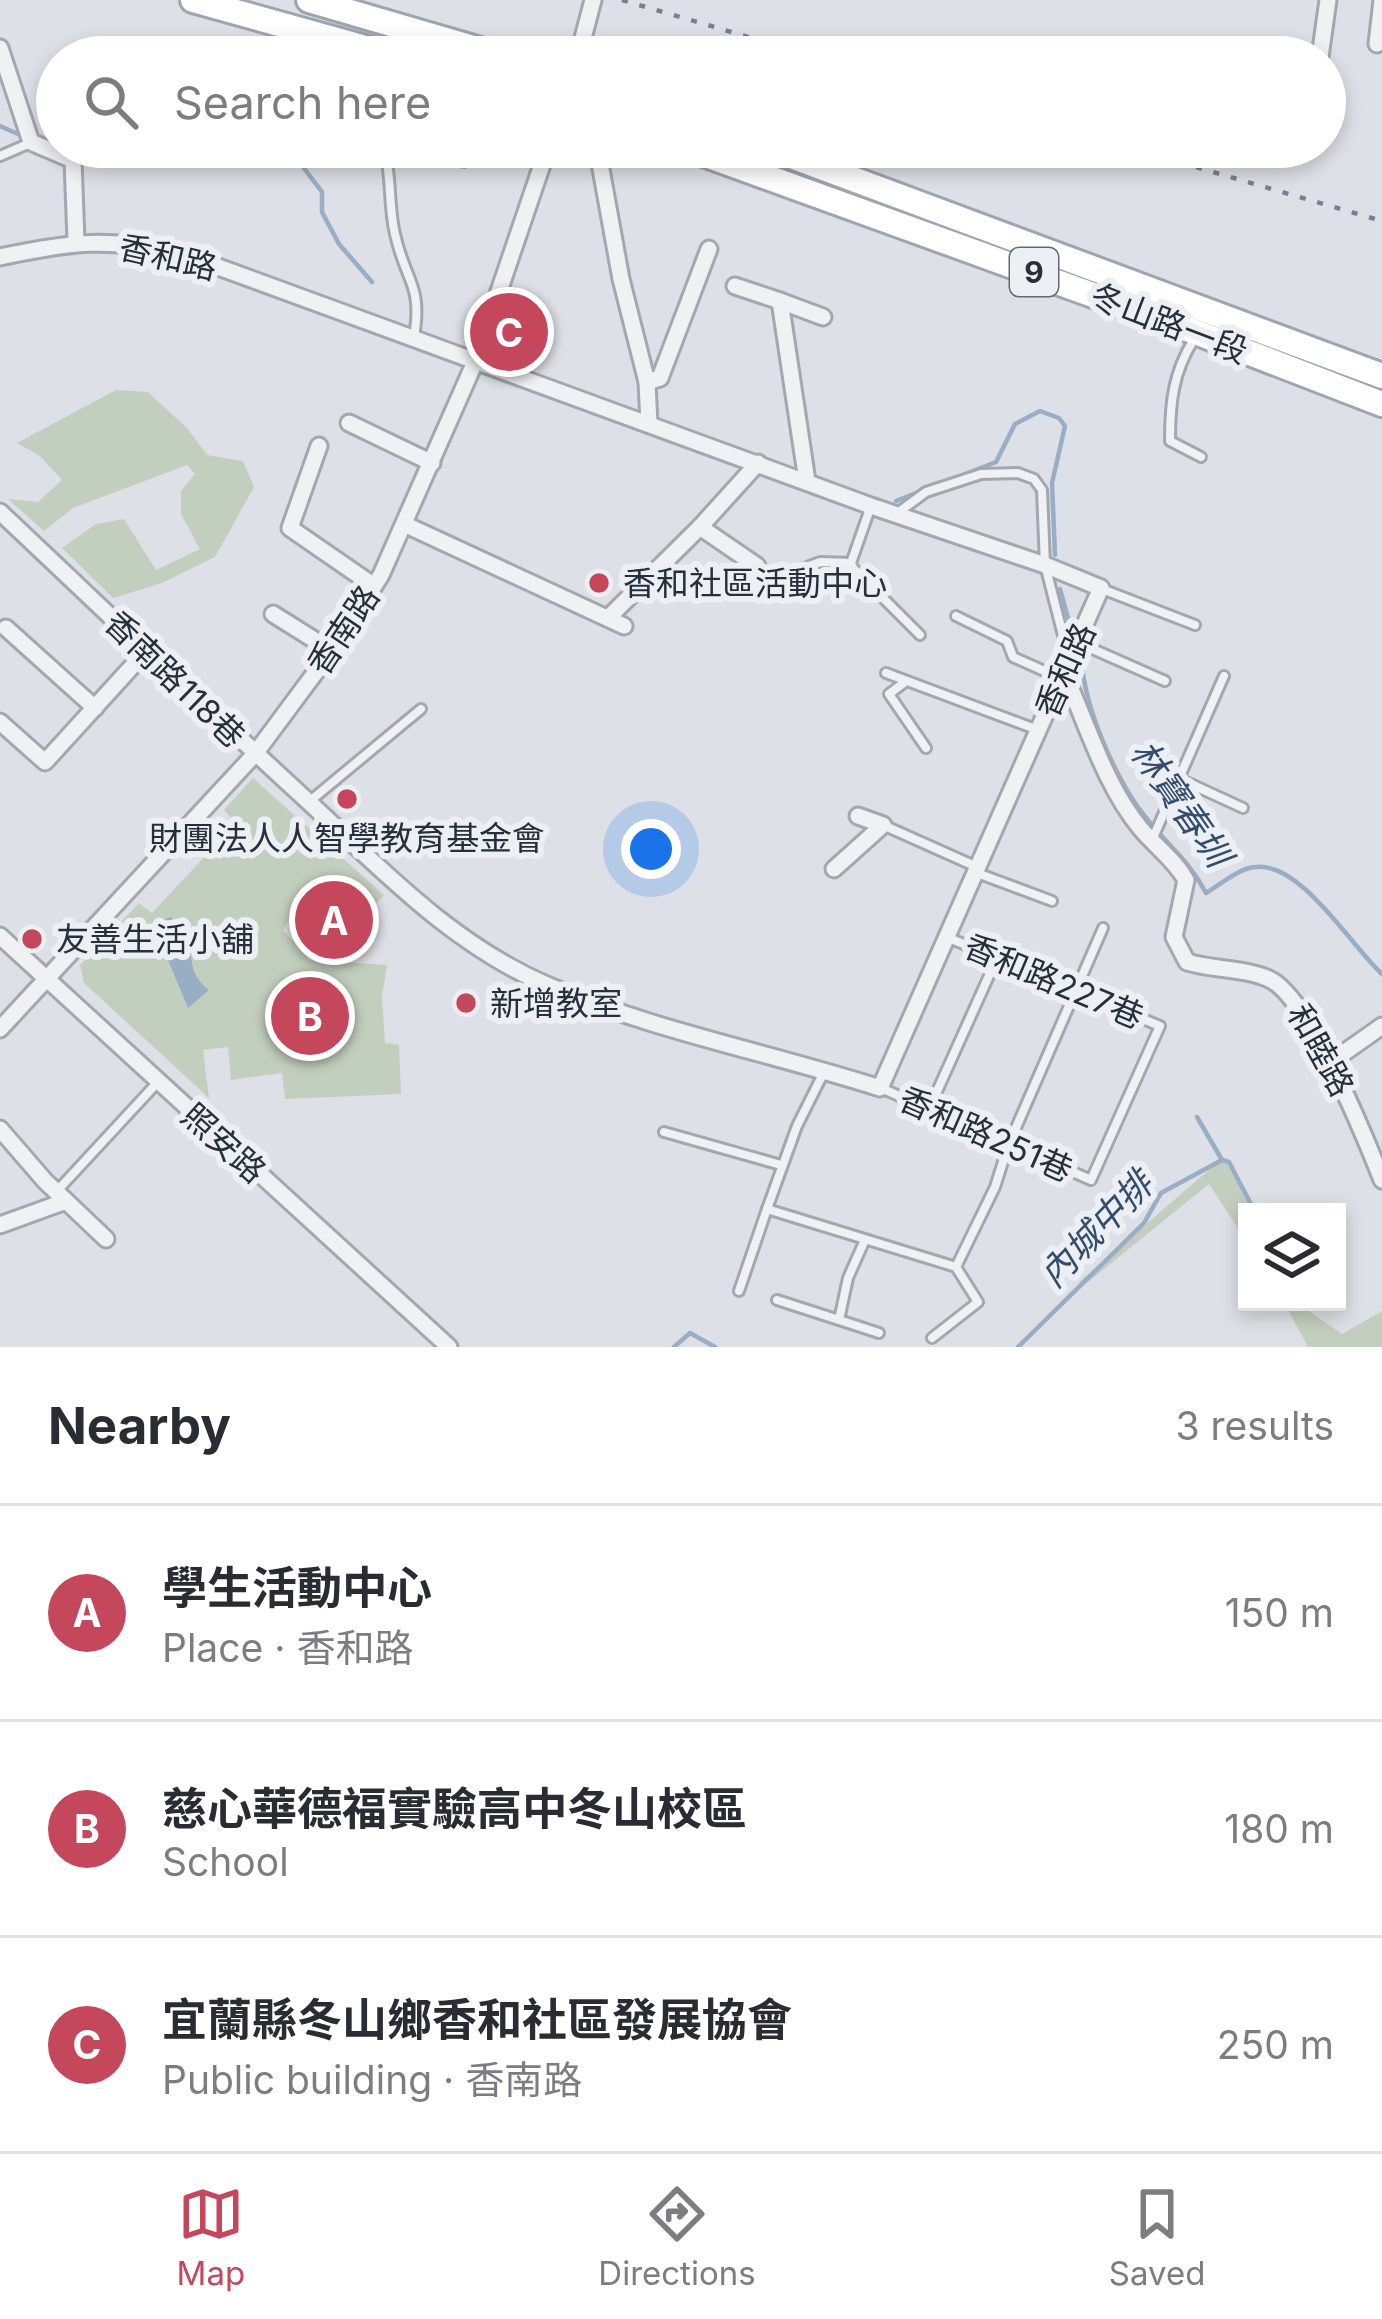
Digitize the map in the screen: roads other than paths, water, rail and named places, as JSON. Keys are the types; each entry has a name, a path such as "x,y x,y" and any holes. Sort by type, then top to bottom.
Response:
{"main road":[{"path":"193,0 319,36"},
{"path":"308,0 432,36"},
{"name":"冬山路一段","path":"745,168 1203,322 1382,376"},
{"name":"冬山路一段","path":"819,168 1203,322 1382,404"}],"street":[{"path":"584,36 593,0"},
{"path":"1323,36 1328,0"},
{"path":"1377,44 1382,0"},
{"path":"0,48 36,144"},
{"path":"74,168 76,241"},
{"name":"香南路","path":"0,1029 254,755 374,586 406,524 475,362 541,168"},
{"path":"601,168 646,382 649,424"},
{"name":"香和路","path":"0,257 76,241 130,243 180,254 1101,588 880,1088"},
{"path":"646,382 660,377 709,249"},
{"path":"735,286 823,317"},
{"path":"780,301 807,481"},
{"path":"350,423 432,463"},
{"path":"319,446 290,528 374,586"},
{"path":"608,618 758,464"},
{"name":"香南路118巷","path":"0,512 254,755"},
{"path":"406,524 625,626"},
{"path":"700,527 758,566"},
{"path":"274,614 332,651"},
{"path":"6,628 95,708"},
{"path":"0,723 45,762 147,650"},
{"name":"和睦路","path":"1065,672 1108,774 1140,828 1156,834 1186,880 1174,938 1187,962 1266,977 1289,991 1356,1114 1382,1180"},
{"path":"254,755 440,923 548,986 880,1088"},
{"path":"834,868 884,825 858,815"},
{"name":"照安路","path":"0,936 449,1347"},
{"path":"1328,1064 1382,1026"},
{"path":"0,1129 106,1238"},
{"path":"0,1226 61,1196"}],"lane":[{"path":"0,156 32,142"},
{"path":"390,168 394,232 420,303 414,337"},
{"path":"1201,457 1170,441 1170,395 1180,361 1203,322"},
{"path":"896,514 926,492 981,474 1018,473 1034,479 1042,490 1065,672 1013,657 1007,641 956,616"},
{"path":"851,562 871,506"},
{"path":"778,578 820,562 851,562 920,635"},
{"path":"1101,588 1196,625"},
{"path":"1078,642 1165,681"},
{"path":"886,674 1039,730"},
{"path":"1156,834 1224,676"},
{"path":"906,681 889,694 926,748"},
{"path":"309,802 421,709"},
{"path":"1180,779 1243,808"},
{"path":"884,825 1052,901"},
{"path":"956,1267 995,1187 1008,1146 1103,928"},
{"name":"香和路227巷","path":"947,937 1160,1026 1091,1180"},
{"path":"930,1107 997,958"},
{"path":"739,1291 781,1165 825,1070"},
{"path":"61,1196 157,1082"},
{"name":"香和路251巷","path":"880,1088 1091,1180"},
{"path":"664,1132 781,1165"},
{"path":"767,1209 956,1267 977,1302 932,1339"},
{"path":"838,1320 864,1242"},
{"path":"777,1300 879,1333"}],"water":[{"path":"171,917 189,936 195,972 209,990 188,1008 168,960 151,952 143,936 149,925"}],"waterway":[{"name":"林寶春圳","path":"0,126 18,134"},
{"name":"林寶春圳","path":"304,168 322,192 322,212 339,244 372,282"},
{"name":"林寶春圳","path":"937,485 996,462 1015,424 1040,411 1059,418 1065,426 1052,483 1055,555"},
{"name":"林寶春圳","path":"896,501 926,489"},
{"name":"林寶春圳","path":"1060,589 1070,625"},
{"name":"林寶春圳","path":"1083,673 1098,729 1126,788 1206,893 1243,870 1273,869 1325,908 1382,974"},
{"path":"1197,1117 1250,1203"},
{"name":"內城中排","path":"1018,1347 1144,1223 1161,1193 1222,1160"},
{"name":"內城中排","path":"674,1347 690,1333 715,1347"}],"railway":[{"path":"622,0 745,36"},
{"path":"1199,168 1382,221"}],"place":[{"name":"宜蘭縣冬山鄉香和社區發展協會","path":"509,332"},
{"name":"香和社區活動中心","path":"599,583"},
{"name":"財團法人人智學教育基金會","path":"347,799"},
{"name":"學生活動中心","path":"334,920"},
{"name":"友善生活小舖","path":"32,939"},
{"name":"新增教室","path":"466,1003"},
{"name":"慈心華德福實驗高中冬山校區","path":"310,1016"}]}
